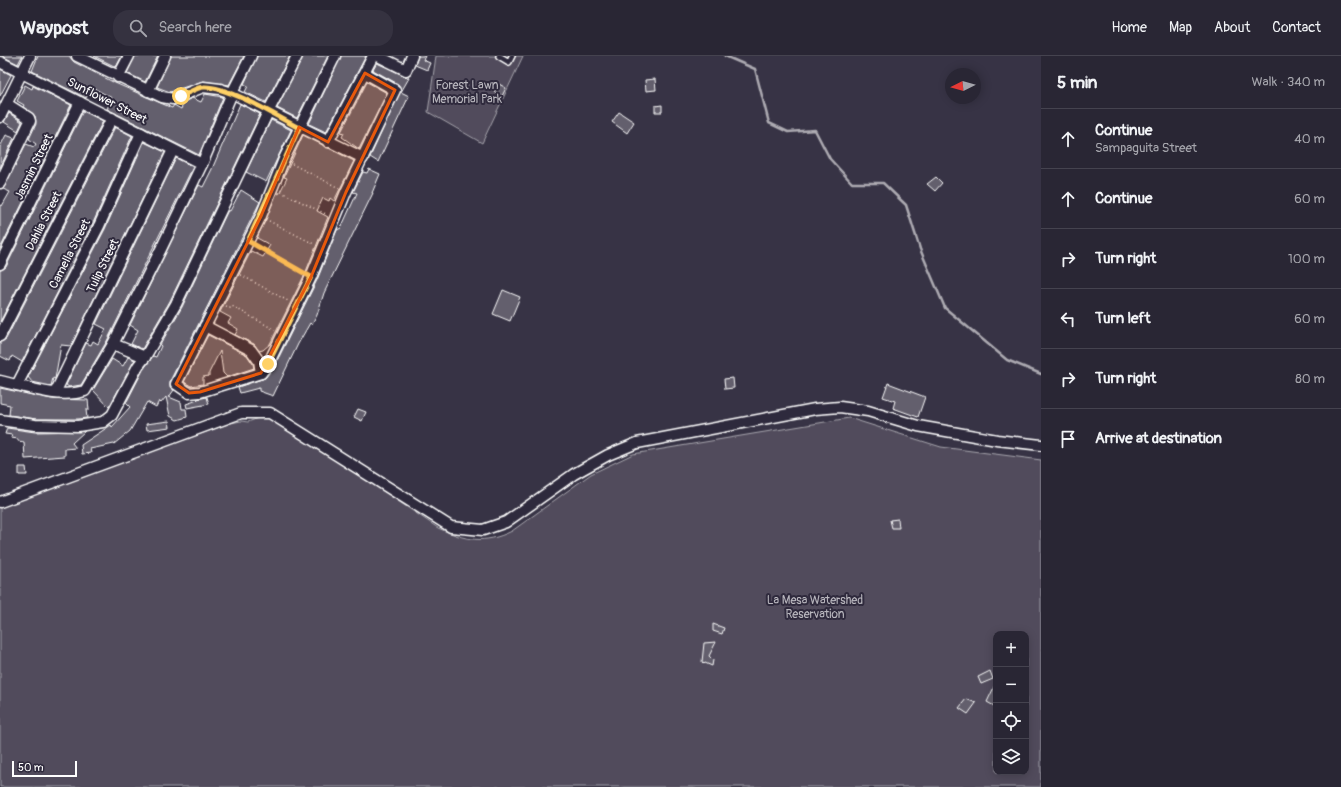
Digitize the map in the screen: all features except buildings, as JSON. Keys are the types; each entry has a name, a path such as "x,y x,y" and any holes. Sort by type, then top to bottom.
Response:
{"street":[{"path":"0,117 30,56"},
{"path":"77,56 90,59 118,77 162,97 173,99 203,87 232,93 299,128 363,158"},
{"path":"118,77 129,56"},
{"path":"148,91 165,56"},
{"path":"0,381 55,394 75,394 86,391 114,344 202,164 232,93 251,56"},
{"path":"0,420 35,425 78,426 103,422 112,415 138,366 145,357 176,304 268,112 297,56"},
{"path":"335,56 284,159 261,216 176,384 189,392 200,392 261,373 268,364 311,277 346,192 396,90 365,73"},
{"path":"328,142 373,56"},
{"path":"378,56 406,70 412,56"},
{"name":"Sunflower Street","path":"0,62 21,74 202,164"},
{"name":"Jasmin Street","path":"0,264 80,102"},
{"path":"0,183 30,121 7,104"},
{"name":"Dahlia Street","path":"0,336 112,118"},
{"name":"Camella Street","path":"17,385 97,230 141,133"},
{"name":"Tulip Street","path":"55,394 173,150"},
{"path":"205,326 252,350 259,361 261,373"},
{"path":"114,344 145,357"},
{"path":"0,502 242,413 270,413 451,527 482,530 506,522 574,474 608,455 637,443 815,409 840,407 868,411 918,426 997,440 1041,445"}],"lane":[{"path":"499,56 509,62 512,56"}],"path":[{"path":"284,159 346,192"},
{"path":"272,188 336,218"},
{"path":"261,216 323,249"},
{"path":"248,241 311,277"},
{"path":"234,271 297,306"},
{"path":"218,301 230,308 232,306 282,333"}],"highlighted area":[{"path":"365,73 395,90 346,192 311,277 261,373 200,392 189,393 176,384 261,216 299,127 328,142"}],"green space":[{"name":"Forest Lawn Memorial Park","path":"436,56 523,56 482,143 428,112"},
{"name":"La Mesa Watershed Reservation","path":"269,414 438,528 457,536 475,539 492,538 512,531 591,474 633,454 849,418 941,447 1041,460 1041,787 0,787 0,506 231,423 241,421 248,422"}],"waterway":[{"path":"725,56 755,69 769,123 788,132 815,130 830,159 852,183 883,183 906,205 920,249 945,308 1007,360 1041,374"}],"route":[{"path":"181,96 203,87 220,89 232,93 299,128 284,159 261,216 248,241 311,277 268,364"}]}
